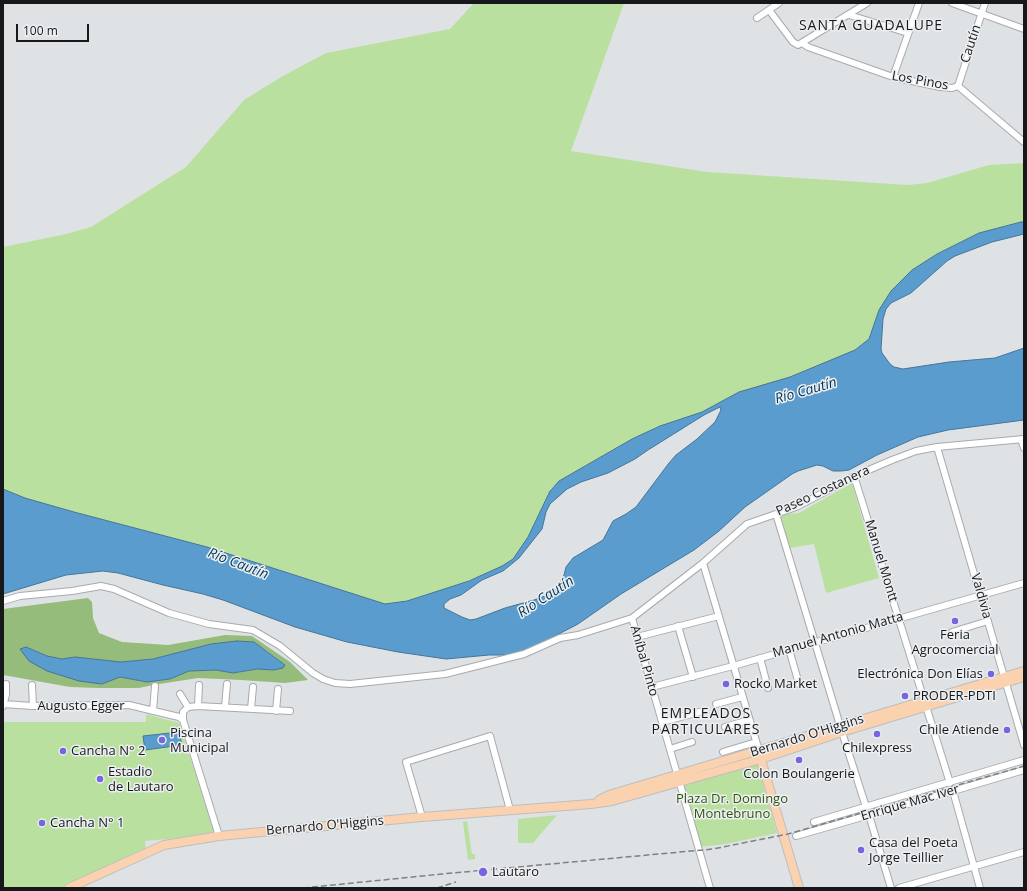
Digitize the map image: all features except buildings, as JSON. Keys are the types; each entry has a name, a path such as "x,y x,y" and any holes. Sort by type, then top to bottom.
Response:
{"main road":[{"name":"Bernardo O'Higgins","path":"1005,680 1024,670"},
{"name":"Bernardo O'Higgins","path":"69,888 164,845 219,836 422,817 592,804 612,800 758,750 841,729 1005,680 1024,677"},
{"path":"758,750 799,888"}],"street":[{"path":"757,18 779,3"},
{"path":"800,44 867,3"},
{"path":"893,77 919,3"},
{"path":"952,3 1024,29"},
{"name":"Cautín","path":"958,86 985,3"},
{"name":"Los Pinos","path":"769,10 793,42 893,77 940,87 952,88 958,86 1024,142"},
{"path":"849,15 908,33"},
{"path":"1023,439 1024,448"},
{"name":"Paseo Costanera","path":"632,618 703,563 747,524 796,507 854,476 916,451 937,447 1023,439"},
{"name":"Valdivia","path":"937,447 1024,745"},
{"name":"Manuel Montt","path":"854,476 950,783"},
{"path":"776,514 814,642 866,807"},
{"path":"703,563 758,750 723,752"},
{"name":"Manuel Antonio Matta","path":"652,688 1024,583"},
{"path":"3,601 20,596 72,591 101,586 114,589 169,613 209,624 253,630 280,646 318,676 329,681 345,684 445,674 524,654 560,638 578,635 632,618"},
{"path":"637,637 718,616"},
{"name":"Aníbal Pinto","path":"632,618 710,888"},
{"path":"952,632 988,621"},
{"path":"678,626 693,677"},
{"path":"789,649 799,684"},
{"path":"760,658 768,688"},
{"path":"3,705 6,684"},
{"path":"225,707 227,684"},
{"path":"32,685 33,706"},
{"path":"198,706 199,685"},
{"path":"153,711 155,686"},
{"path":"251,709 253,687"},
{"path":"276,711 278,689"},
{"path":"180,694 188,707"},
{"path":"716,704 742,697"},
{"name":"Augusto Egger","path":"3,705 128,705 178,717 183,720"},
{"path":"219,836 183,720 183,712 188,707 198,706 290,712"},
{"path":"662,722 703,711"},
{"path":"725,727 749,720"},
{"path":"422,817 406,762 490,736 510,810"},
{"path":"670,749 692,742"},
{"name":"Enrique Mac Iver","path":"814,822 1024,760"},
{"name":"Enrique Mac Iver","path":"796,836 1024,770"},
{"path":"953,791 980,888"},
{"path":"869,815 891,888"},
{"path":"899,888 1024,852"}],"green space":[{"path":"474,3 624,3 571,151 707,172 908,185 927,183 989,165 1024,163 1024,222 979,233 937,254 912,270 889,294 876,319 869,339 855,350 781,381 739,392 702,412 660,426 632,439 559,481 551,488 528,537 513,559 502,566 469,581 407,601 385,604 207,547 74,512 25,498 3,489 3,247 66,234 91,227 186,167 244,100 281,77 326,53 450,29"},
{"path":"852,483 879,578 826,593 814,544 790,548 778,515 799,513"},
{"path":"88,598 92,602 93,618 99,633 122,642 168,645 225,635 252,636 290,662 308,680 285,683 198,678 139,688 98,688 70,687 3,675 3,609","holes":["238,641 254,642 285,665 274,670 257,669 233,673 216,670 189,671 170,679 147,682 120,677 101,684 26,647 47,656 62,659 75,657 121,662 153,659 211,644"]},
{"name":"Estadio de Lautaro","path":"146,714 179,723 215,835 145,841 146,851 66,888 3,888 3,722 146,722"},
{"name":"Plaza Dr. Domingo Montebruno","path":"757,764 777,833 726,844 700,847 684,787 686,784"},
{"path":"557,815 533,843 518,843 518,819"},
{"path":"467,821 472,854 475,854 475,859 468,860 463,822"}],"water":[{"name":"Río Cautín","path":"1024,222 1024,234 992,242 955,256 947,261 911,293 891,303 886,309 883,319 881,349 882,353 890,364 894,367 903,369 949,362 995,358 1024,348 1024,420 948,430 918,437 877,455 849,470 833,471 817,465 798,471 745,507 719,531 694,550 621,594 578,624 530,649 511,655 489,655 446,659 398,652 347,642 295,627 203,594 118,573 103,571 66,575 3,594 3,489 25,498 74,512 207,547 385,604 407,601 469,581 502,566 513,559 528,537 550,491 559,481 632,439 660,426 702,412 739,392 790,377 855,350 869,339 879,310 891,291 912,270 937,254 979,233","holes":["720,407 721,410 715,422 697,439 676,455 636,507 613,521 603,540 573,558 566,567 564,575 558,586 552,591 545,596 534,600 470,620 444,608 444,604 450,599 461,595 482,580 503,571 519,558 542,529 546,512 550,504 567,489 581,482 608,473 635,459 704,415"]},
{"path":"237,641 254,642 285,665 283,668 274,670 257,669 233,673 216,670 189,671 170,679 147,682 120,677 102,684 79,681 47,671 29,661 20,649 26,647 47,656 62,659 75,657 121,662 153,659 211,644"},
{"name":"Piscina Municipal","path":"179,732 182,745 145,750 143,736"}],"railway":[{"path":"303,888 713,849 788,834 1024,766"},
{"path":"437,888 456,882"}],"place":[{"name":"Feria Agrocomercial","path":"955,621"},
{"name":"Electrónica Don Elías","path":"991,674"},
{"name":"Rocko Market","path":"726,684"},
{"name":"PRODER-PDTI","path":"905,696"},
{"name":"Chile Atiende","path":"1007,730"},
{"name":"Chilexpress","path":"877,734"},
{"name":"Piscina Municipal","path":"162,740"},
{"name":"Cancha N° 2","path":"63,751"},
{"name":"Colon Boulangerie","path":"799,760"},
{"name":"Estadio de Lautaro","path":"100,779"},
{"name":"Cancha N° 1","path":"42,823"},
{"name":"Casa del Poeta Jorge Teillier","path":"861,850"},
{"name":"Lautaro","path":"483,872"}],"district":[{"name":"SANTA GUADALUPE","path":"871,26"},
{"name":"EMPLEADOS PARTICULARES","path":"706,722"}]}
